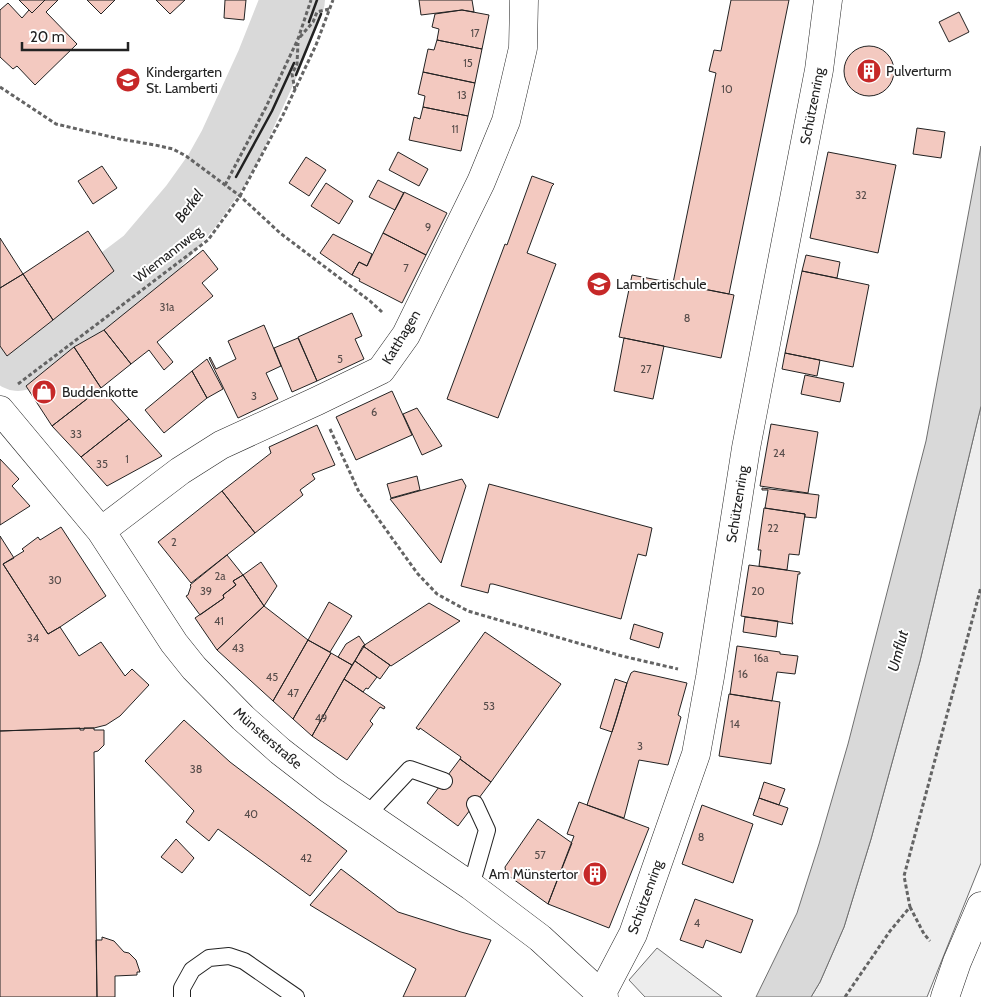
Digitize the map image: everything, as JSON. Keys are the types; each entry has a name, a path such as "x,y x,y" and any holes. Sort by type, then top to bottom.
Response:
{"street":[{"name":"Katthagen","path":"102,531 180,471 221,445 381,370 406,335 481,182 506,120 523,48 524,0"},
{"name":"Schützenring","path":"602,996 633,934 696,754 768,328 820,70 828,0"},
{"name":"Münsterstraße","path":"0,410 102,531 174,643 194,668 243,718 280,751 329,789 471,886 540,938 602,996"},
{"path":"945,997 957,962 981,906"}],"lane":[{"path":"367,815 410,769 444,781"},
{"path":"471,886 487,830 475,804"},
{"path":"182,997 182,988 192,970 209,958 229,956 244,961 296,997"}],"path":[{"path":"223,183 266,107 298,39 311,0"},
{"name":"Wiemannweg","path":"15,387 208,240 240,196 295,91 316,45 332,0"},
{"path":"295,91 292,74 297,64 298,39 313,22 317,12 329,9"},
{"path":"0,87 56,124 120,140 173,149 186,156 240,196 280,233 370,301 406,335"},
{"path":"317,401 359,492 417,573 437,594 468,611 622,656 710,677"},
{"path":"844,997 890,931 910,907 904,876 981,587"}],"shaded area":[{"path":"981,406 981,863 927,997 811,997 820,982 844,927 871,839 920,661"},
{"path":"657,948 722,997 645,997 629,980"}],"water":[{"name":"Umflut","path":"981,146 981,406 920,661 871,839 844,927 820,982 811,997 756,997 797,913 848,744 926,441"}],"building":[{"path":"19,0 45,0 32,13"},
{"path":"45,0 58,0 46,12 77,44 35,85 17,66 13,69 0,57 0,10 8,3 22,18 29,10 32,13"},
{"path":"87,0 115,0 101,14"},
{"path":"156,0 185,0 170,14"},
{"path":"225,0 246,0 244,20 224,18"},
{"path":"419,0 472,0 474,12 462,10 421,15"},
{"path":"731,0 789,0 729,294 673,283 716,73 709,71 714,50 721,51"},
{"path":"462,10 489,15 482,49 437,40 439,29 432,27 435,14"},
{"path":"959,12 969,32 949,42 939,22"},
{"path":"437,40 482,49 475,83 423,72 428,49 434,50"},
{"name":"Pulverturm","path":"869,46 879,48 887,53 892,61 894,71 892,81 887,89 879,94 869,96 859,94 851,89 846,81 844,71 846,61 851,53 859,48"},
{"path":"423,72 475,83 468,116 423,107 425,96 418,94"},
{"path":"423,107 468,116 461,151 409,140 414,117 420,119"},
{"path":"917,128 945,132 941,158 913,154"},
{"path":"398,152 428,169 419,186 389,170"},
{"path":"828,152 896,165 878,253 810,238"},
{"path":"306,157 326,170 309,196 289,183"},
{"path":"102,166 117,188 93,204 78,181"},
{"path":"532,176 554,184 527,253 556,264 498,418 447,399"},
{"path":"378,180 404,193 395,210 369,197"},
{"path":"326,183 353,201 339,224 311,206"},
{"path":"404,192 447,213 426,255 383,233"},
{"path":"88,231 114,271 53,320 23,274"},
{"path":"383,233 426,255 402,303 359,281 360,279 352,275 359,262 367,266"},
{"path":"333,234 372,254 367,266 359,262 352,275 320,253"},
{"path":"0,238 23,274 0,288"},
{"path":"203,250 218,269 202,283 213,296 157,342 173,362 164,370 149,350 131,364 104,330"},
{"path":"806,255 840,262 837,278 802,271"},
{"path":"802,271 869,285 853,367 785,353"},
{"path":"23,274 53,320 7,356 0,346 0,288"},
{"path":"632,275 734,295 721,358 619,337"},
{"path":"352,313 362,336 355,339 364,359 317,381 298,337"},
{"path":"264,325 281,366 266,373 278,399 238,418 209,358 216,369 236,359 228,341"},
{"path":"104,330 131,364 101,388 74,347"},
{"path":"298,338 317,381 292,392 274,348"},
{"path":"624,338 664,346 653,399 614,391"},
{"path":"74,347 101,388 52,426 26,386"},
{"path":"785,353 820,360 817,376 782,369"},
{"path":"207,359 223,389 207,398 192,371"},
{"path":"192,371 207,398 164,433 145,410"},
{"path":"805,375 844,383 840,402 801,394"},
{"path":"101,388 129,419 81,457 52,426"},
{"path":"392,391 412,435 356,460 336,417"},
{"path":"417,408 442,446 422,455 403,414"},
{"path":"129,419 162,456 107,486 81,457"},
{"path":"771,424 818,432 808,493 760,486"},
{"path":"317,425 335,465 312,474 315,479 300,490 303,495 255,533 222,491 271,453 269,447"},
{"path":"0,459 19,479 12,486 30,506 0,525"},
{"path":"417,476 420,490 391,498 387,484"},
{"path":"462,479 466,486 441,563 390,499"},
{"path":"489,484 652,528 646,556 638,554 621,619 493,584 490,584 488,593 461,586"},
{"path":"762,488 819,495 816,518 805,517 805,514 765,508 768,490 762,490"},
{"path":"222,491 255,533 191,583 158,542"},
{"path":"764,508 805,514 799,555 789,554 787,570 759,566 761,550 758,550"},
{"path":"61,527 106,596 48,634 3,564 24,551 22,549 38,537 40,540"},
{"path":"0,536 14,558 3,564 48,634 60,627 79,656 101,642 125,676 132,669 149,685 120,716 106,725 94,728 0,731"},
{"path":"227,555 243,575 233,581 236,585 223,595 224,598 200,615 186,596 188,595 190,585"},
{"path":"261,562 277,586 264,606 243,575"},
{"path":"749,565 800,572 798,574 793,624 741,616"},
{"path":"243,575 264,606 217,650 195,618 224,598 223,595 236,585 233,581"},
{"path":"329,602 352,616 330,652 308,640"},
{"path":"429,603 460,621 391,666 363,646"},
{"path":"264,606 308,640 273,701 217,650"},
{"path":"745,617 778,621 776,637 743,632"},
{"path":"634,624 663,633 659,648 630,639"},
{"path":"485,632 561,684 491,782 460,759 461,757 420,728 419,730 416,728"},
{"path":"359,636 365,645 352,665 338,657 346,644"},
{"path":"308,640 331,653 293,719 273,701"},
{"path":"363,646 390,665 380,679 355,661"},
{"path":"737,646 798,656 795,674 777,672 772,701 730,694"},
{"path":"331,653 352,665 312,736 293,719"},
{"path":"355,661 377,677 368,689 366,688 363,692 344,679"},
{"path":"634,671 687,683 678,715 681,717 668,765 639,760 624,818 587,805 627,683 631,673"},
{"path":"344,679 385,707 384,709 380,707 370,721 373,724 347,760 312,736"},
{"path":"615,679 627,683 612,732 600,728"},
{"path":"729,694 780,702 771,764 719,756"},
{"path":"184,720 230,762 347,851 310,896 218,829 209,841 186,822 194,811 145,761"},
{"path":"80,728 80,730 94,728 94,730 104,730 104,745 94,752 97,997 0,997 0,731"},
{"path":"460,759 491,782 458,826 427,803"},
{"path":"764,782 785,789 779,805 759,798"},
{"path":"759,798 788,808 782,825 753,815"},
{"name":"Am Münstertor","path":"579,802 649,828 609,928 548,904 574,836 567,834"},
{"path":"702,805 753,824 733,883 682,864"},
{"path":"538,819 572,843 548,904 506,874 505,867"},
{"path":"176,839 194,858 182,873 161,857"},
{"path":"341,869 398,912 491,940 465,997 403,997 416,969 310,905"},
{"path":"695,899 753,920 741,953 706,940 703,948 680,940"},
{"path":"102,937 114,941 124,952 129,953 136,960 140,972 137,972 137,975 115,976 115,997 97,997 96,940 102,940"}],"waterway":[{"name":"Berkel","path":"18,359 64,321 146,259 191,206 216,171 230,146 268,63 293,0"}],"wall":[{"path":"309,22 317,0"},
{"path":"296,75 321,14"},
{"path":"236,177 272,111 294,63"}],"place":[{"name":"Pulverturm","path":"869,71"},
{"name":"Kindergarten St. Lamberti","path":"128,80"},
{"name":"Lambertischule","path":"599,284"},
{"name":"Buddenkotte","path":"44,392"},
{"name":"Am Münstertor","path":"595,874"}]}
